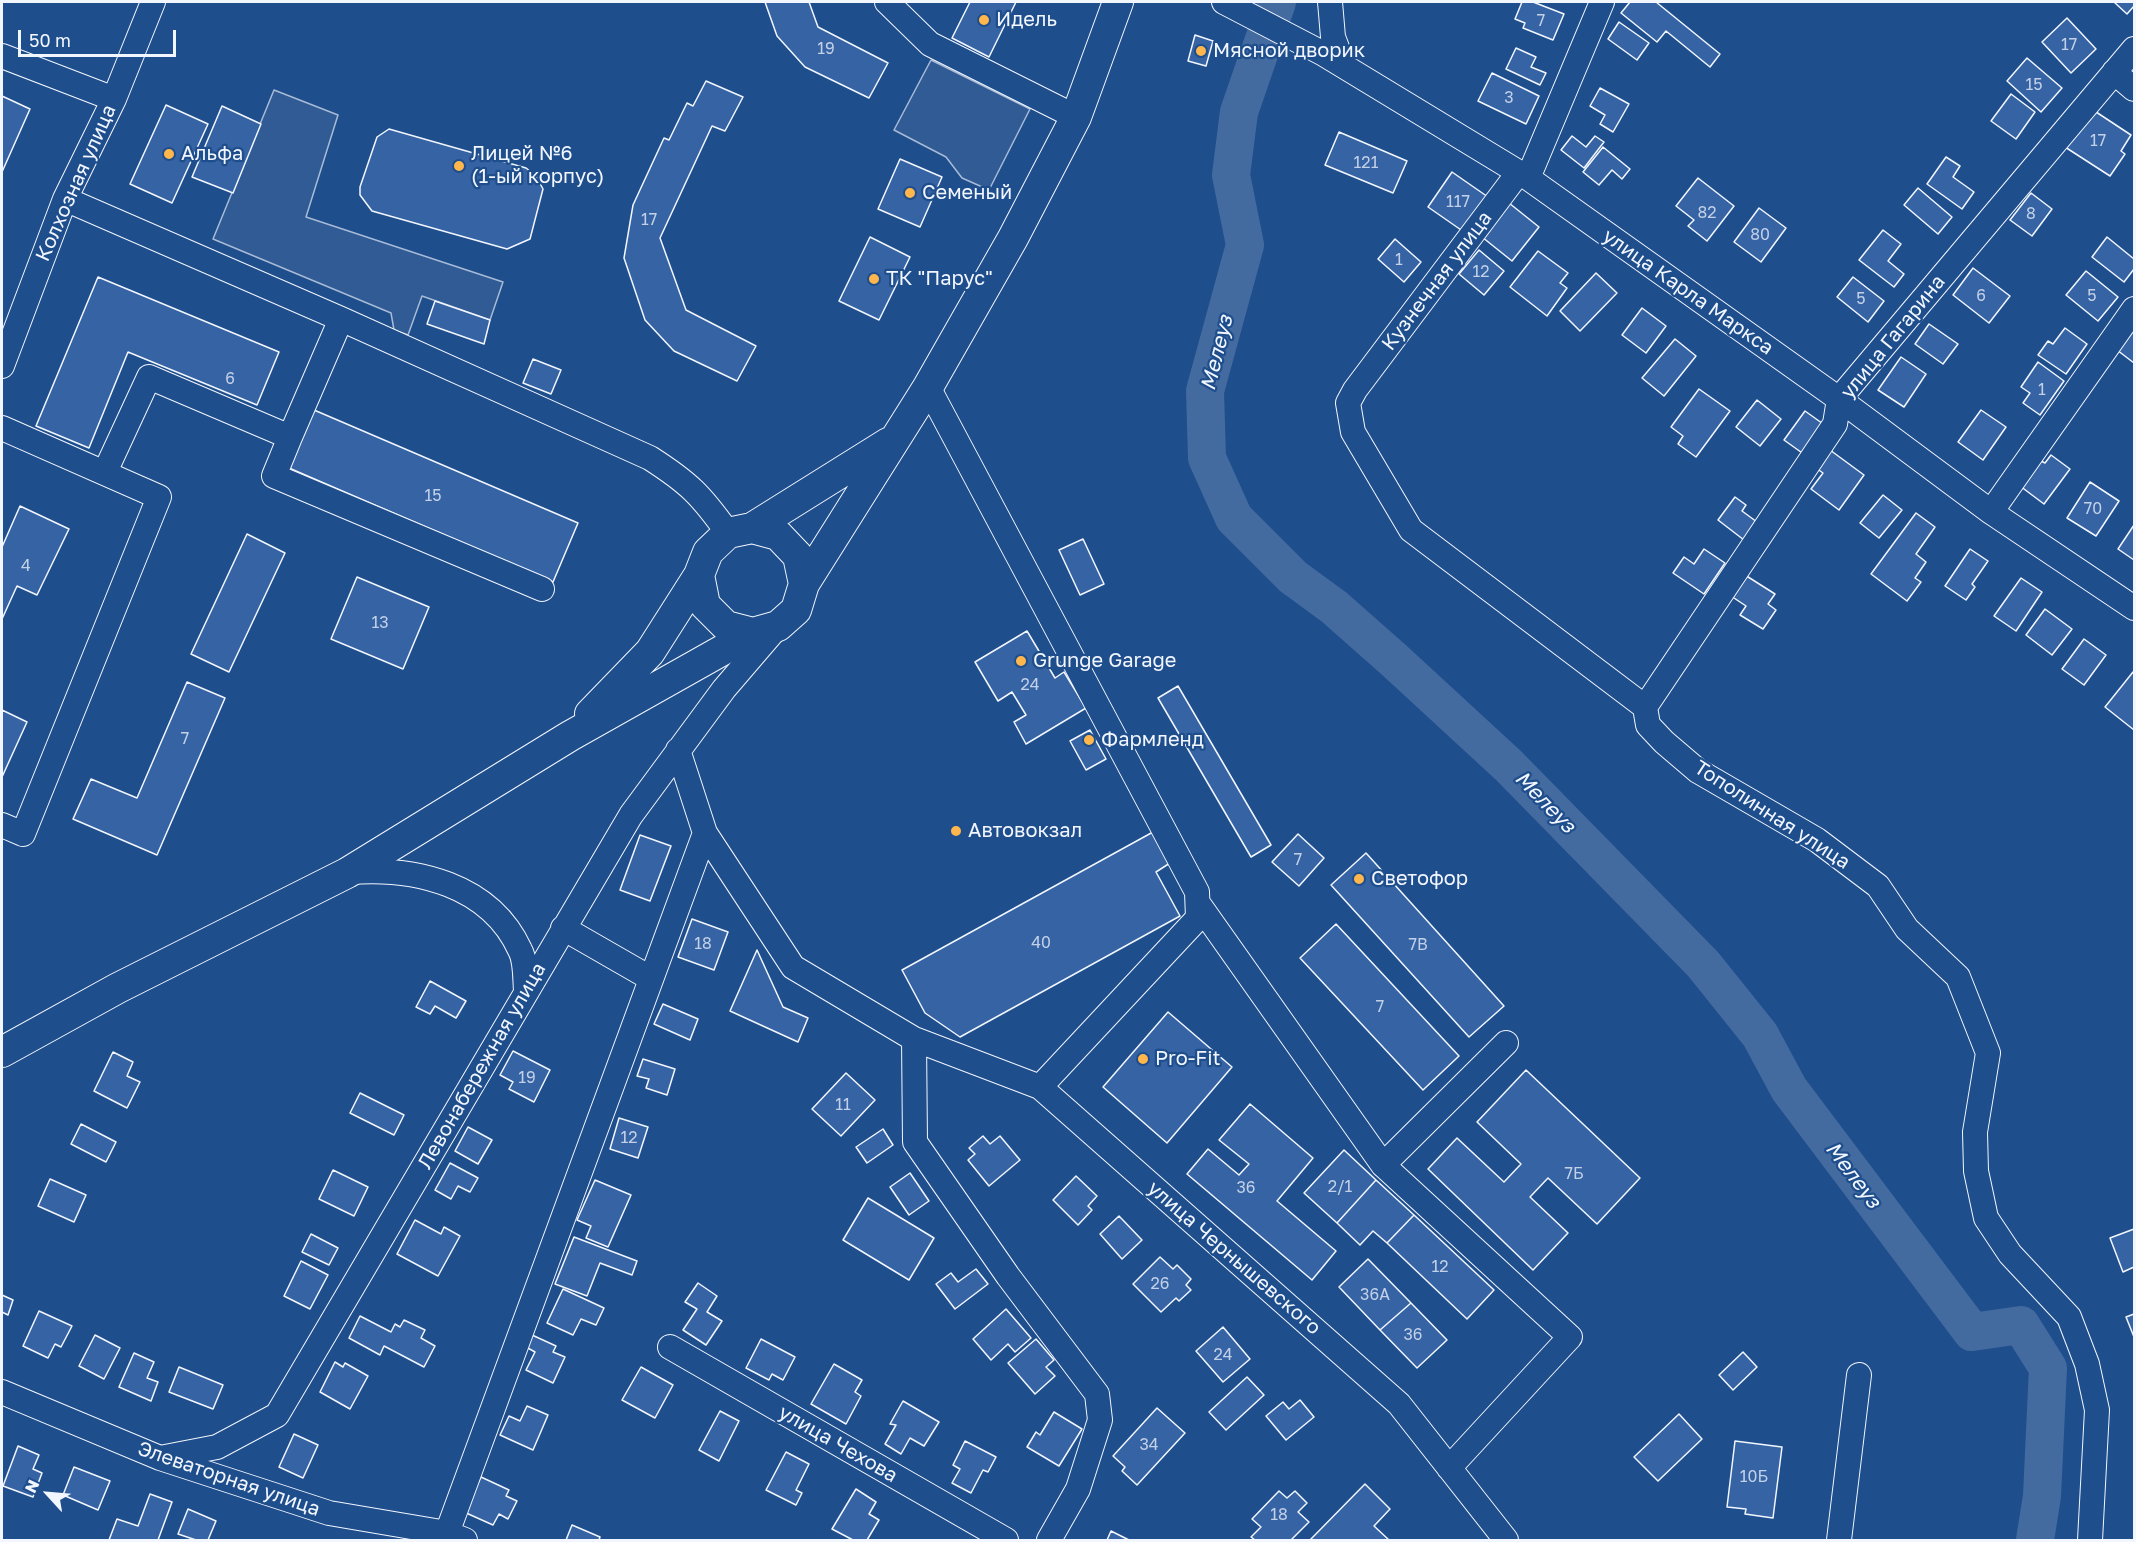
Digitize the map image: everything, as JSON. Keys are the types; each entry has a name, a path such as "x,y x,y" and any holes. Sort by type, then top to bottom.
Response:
{"main road":[{"path":"2,1052 118,988 347,873 570,736 766,630 796,610 804,584 928,387 1014,238 1076,117 1118,2"},
{"path":"570,736 650,652 699,575 708,552 893,440"},
{"path":"740,531 778,535 798,556 804,584"},
{"path":"699,575 705,605 726,626 766,630"}],"street":[{"name":"Колхозная улица","path":"2,366 65,199 114,99 153,2"},
{"path":"886,2 930,44 1076,117"},
{"name":"улица Карла Маркса","path":"1224,2 1322,53 1523,175 1839,399 1991,512 2134,608"},
{"path":"1330,2 1333,37 1344,66"},
{"name":"Кузнечная улица","path":"1602,2 1523,175 1355,390 1348,403 1353,432 1411,530 1644,707"},
{"name":"улица Гагарина","path":"1644,707 1835,424 1839,399 2134,49"},
{"path":"2,56 114,99"},
{"path":"2114,72 2134,89"},
{"path":"65,199 341,319 650,458 683,479 740,531"},
{"path":"1991,512 2134,309"},
{"path":"341,319 274,476 542,589"},
{"path":"105,472 149,376 290,437"},
{"path":"928,387 1197,892 1200,906 1198,918 1040,1087"},
{"path":"2,428 159,497 23,834 2,825"},
{"name":"Левонабережная улица","path":"160,1458 216,1447 278,1414 631,815 766,630"},
{"name":"Тополинная улица","path":"1644,707 1648,724 1664,742 1698,771 1817,840 1878,886 1906,929 1958,977 1988,1053 1975,1132 1976,1171 1986,1218 2010,1254 2069,1317 2087,1364 2097,1410 2090,1540"},
{"name":"улица Чернышевского","path":"678,750 705,833 793,967 914,1040 1040,1087 1399,1404 1506,1540"},
{"path":"456,1537 650,978 705,833"},
{"path":"347,873 382,870 414,873 449,884 480,901 507,928 522,952 526,992"},
{"path":"1200,906 1383,1166 1570,1337 1449,1468"},
{"path":"563,928 650,978"},
{"path":"914,1040 915,1142 1008,1276 1097,1394 1100,1419 1078,1489 1049,1540"},
{"path":"1383,1166 1506,1043"},
{"name":"улица Чехова","path":"670,1347 1006,1540"},
{"path":"1839,1540 1859,1375"},
{"name":"Элеваторная улица","path":"2,1392 160,1458 329,1513 456,1537"}],"shaded area":[{"path":"931,60 1030,109 989,190 962,178 946,157 894,130"},
{"path":"274,90 338,115 306,217 503,282 490,320 422,296 408,335 394,330 391,313 213,239"}],"building":[{"path":"765,2 809,2 818,27 888,63 869,98 805,67 777,36"},
{"name":"Идель","path":"970,2 1016,2 989,57 952,38"},
{"path":"1522,2 1533,2 1564,14 1553,40 1523,28 1525,23 1515,19"},
{"path":"1630,2 1656,2 1720,54 1710,67 1666,31 1657,42 1621,13"},
{"path":"2114,2 2134,2 2134,6 2127,14"},
{"path":"2067,18 2096,49 2071,73 2042,42"},
{"path":"1619,22 1649,43 1637,60 1608,39"},
{"name":"Мясной дворик","path":"1195,35 1213,41 1206,66 1188,61"},
{"path":"1516,48 1536,57 1531,67 1546,73 1540,85 1506,69"},
{"path":"2027,58 2062,88 2041,112 2007,81"},
{"path":"1492,73 1539,96 1526,124 1478,101"},
{"path":"706,81 743,97 725,131 712,126 660,238 686,310 756,346 737,381 674,351 645,320 624,258 633,205 664,138 669,140 687,103 693,106"},
{"path":"1600,88 1629,104 1613,132 1600,124 1605,115 1590,106"},
{"path":"2011,94 2035,112 2016,139 1991,121"},
{"path":"2,96 30,109 2,172"},
{"name":"Альфа","path":"166,105 208,124 172,203 130,184"},
{"path":"222,106 261,124 233,193 192,177"},
{"path":"2090,108 2131,135 2121,151 2125,154 2110,176 2065,147"},
{"path":"389,129 526,168 536,176 543,189 530,239 507,249 372,211 360,195 360,187 377,137"},
{"path":"1339,132 1407,161 1393,193 1325,165"},
{"path":"1572,136 1586,147 1595,136 1604,142 1584,168 1561,150"},
{"path":"1603,147 1630,169 1622,179 1612,170 1599,185 1583,172"},
{"path":"1946,157 1960,166 1953,177 1974,192 1962,209 1927,184"},
{"name":"Семеный","path":"900,159 942,177 920,227 878,209"},
{"path":"1452,172 1488,197 1464,232 1428,207"},
{"path":"1698,178 1734,206 1707,241 1688,226 1694,220 1676,206"},
{"path":"1918,188 1952,217 1938,234 1904,205"},
{"path":"2031,193 2052,209 2032,236 2010,220"},
{"path":"1509,203 1539,227 1512,261 1482,237"},
{"path":"1759,208 1786,228 1761,262 1734,242"},
{"path":"1883,230 1901,244 1888,261 1904,274 1894,287 1859,260"},
{"name":"ТК \"Парус\"","path":"870,237 910,257 879,320 839,301"},
{"path":"2107,237 2134,259 2134,269 2124,282 2092,257"},
{"path":"1395,239 1421,262 1404,282 1378,259"},
{"path":"1479,250 1504,271 1484,295 1459,274"},
{"path":"1538,251 1568,273 1560,283 1567,288 1547,316 1510,287"},
{"path":"1973,268 2010,296 1989,323 1953,295"},
{"path":"2086,271 2118,297 2098,321 2066,295"},
{"path":"1596,273 1617,293 1580,331 1560,311"},
{"path":"98,277 279,352 257,405 128,352 89,448 36,426"},
{"path":"1853,277 1884,301 1868,322 1837,297"},
{"path":"435,301 490,320 484,344 427,324"},
{"path":"1642,308 1666,326 1646,353 1622,335"},
{"path":"1929,324 1958,344 1943,364 1915,344"},
{"path":"2134,325 2134,363 2117,350"},
{"path":"2065,328 2087,344 2066,374 2038,355 2048,341 2053,344"},
{"path":"1675,339 1696,356 1664,396 1642,378"},
{"path":"1901,357 1926,374 1904,407 1878,390"},
{"path":"533,359 561,370 551,394 523,383"},
{"path":"2038,362 2064,381 2040,415 2023,403 2030,393 2021,387"},
{"path":"1699,389 1730,411 1696,457 1678,444 1683,436 1671,427"},
{"path":"1757,400 1781,419 1760,446 1736,427"},
{"path":"314,410 578,523 553,582 289,468"},
{"path":"1981,410 2006,427 1983,460 1958,442"},
{"path":"1805,411 1826,426 1805,455 1784,440"},
{"path":"1830,450 1864,475 1839,510 1811,489 1823,473 1816,468"},
{"path":"2051,455 2070,469 2044,504 2020,486 2039,460 2045,463"},
{"path":"2090,482 2119,501 2096,536 2067,518"},
{"path":"1883,495 1902,510 1879,538 1860,523"},
{"path":"1735,497 1746,505 1742,511 1757,522 1744,540 1718,520"},
{"path":"20,506 69,529 37,595 17,586 2,619 2,547"},
{"path":"1916,513 1935,527 1916,554 1926,562 1915,578 1921,582 1907,601 1871,574"},
{"path":"2134,525 2134,560 2118,549"},
{"path":"247,534 285,553 229,672 191,654"},
{"path":"1083,539 1104,584 1080,595 1059,550"},
{"path":"1704,549 1725,563 1704,594 1673,573 1684,557 1694,564"},
{"path":"1970,549 1988,561 1972,584 1975,587 1966,600 1945,586"},
{"path":"1745,575 1775,594 1768,604 1776,610 1763,629 1740,615 1746,606 1731,596"},
{"path":"357,577 429,607 403,669 331,639"},
{"path":"2021,578 2042,592 2016,631 1994,616"},
{"path":"2045,609 2072,629 2052,655 2026,635"},
{"path":"1027,631 1055,678 1064,672 1086,708 1026,744 1014,722 1026,715 1012,692 998,701 975,662"},
{"path":"2084,639 2106,655 2084,685 2062,669"},
{"path":"2133,672 2134,674 2134,730 2105,707"},
{"path":"187,682 225,698 157,855 73,819 91,779 137,798"},
{"path":"1178,686 1271,845 1251,857 1158,698"},
{"path":"2,710 27,722 2,777"},
{"path":"1090,730 1106,759 1086,770 1070,741"},
{"path":"1153,832 1170,863 1156,872 1180,916 960,1037 925,1013 902,970"},
{"path":"1298,834 1324,858 1299,886 1272,862"},
{"path":"640,835 671,846 650,901 620,890"},
{"path":"1366,853 1504,1006 1469,1037 1331,885"},
{"path":"692,919 728,932 714,970 678,957"},
{"path":"1336,924 1459,1056 1423,1090 1300,958"},
{"path":"757,950 783,1007 808,1018 798,1042 730,1011"},
{"path":"430,981 466,1001 456,1018 435,1006 430,1014 416,1007"},
{"path":"663,1004 698,1019 690,1040 654,1024"},
{"path":"1168,1012 1232,1067 1167,1143 1103,1087"},
{"path":"513,1051 550,1070 534,1102 509,1089 513,1082 500,1075"},
{"path":"113,1052 133,1062 127,1076 140,1082 127,1108 94,1091"},
{"path":"643,1059 675,1069 667,1095 646,1088 649,1079 637,1076"},
{"path":"1526,1070 1640,1178 1597,1224 1548,1178 1530,1197 1568,1233 1533,1270 1428,1169 1457,1138 1504,1182 1521,1164 1477,1122"},
{"path":"846,1073 875,1100 841,1136 812,1109"},
{"path":"360,1093 404,1115 394,1135 350,1113"},
{"path":"1250,1104 1313,1158 1277,1201 1336,1251 1312,1280 1187,1174 1208,1149 1239,1175 1249,1164 1219,1140"},
{"path":"619,1118 648,1127 638,1158 610,1149"},
{"path":"81,1124 116,1142 106,1162 71,1144"},
{"path":"468,1127 492,1140 478,1164 455,1151"},
{"path":"883,1129 893,1145 867,1163 856,1147"},
{"path":"983,1136 990,1144 1000,1136 1020,1160 989,1186 968,1160 975,1154 969,1148"},
{"path":"1344,1150 1376,1180 1337,1223 1304,1193"},
{"path":"450,1163 478,1178 470,1192 458,1186 451,1199 435,1190"},
{"path":"333,1170 368,1187 354,1216 319,1199"},
{"path":"910,1173 929,1201 909,1215 890,1187"},
{"path":"1076,1176 1097,1196 1088,1206 1092,1210 1078,1225 1053,1200"},
{"path":"50,1179 86,1195 74,1222 38,1206"},
{"path":"595,1180 631,1195 608,1247 586,1238 591,1226 577,1220"},
{"path":"1376,1180 1414,1215 1387,1243 1373,1231 1360,1245 1337,1223"},
{"path":"868,1198 934,1238 909,1280 843,1240"},
{"path":"1414,1215 1494,1290 1467,1319 1387,1243"},
{"path":"1119,1216 1142,1240 1122,1259 1100,1234"},
{"path":"415,1220 441,1234 444,1227 460,1236 438,1276 397,1254"},
{"path":"2134,1229 2134,1267 2123,1272 2110,1238"},
{"path":"311,1234 338,1248 329,1265 302,1252"},
{"path":"574,1237 637,1261 632,1275 600,1263 587,1296 555,1284"},
{"path":"1160,1257 1173,1269 1177,1265 1191,1279 1186,1285 1191,1290 1179,1301 1176,1298 1161,1312 1133,1284"},
{"path":"1368,1259 1411,1303 1380,1330 1339,1287"},
{"path":"301,1261 328,1275 310,1309 284,1296"},
{"path":"976,1269 988,1284 955,1309 936,1284 951,1273 958,1282"},
{"path":"698,1283 717,1296 707,1312 722,1321 706,1345 683,1330 697,1309 685,1302"},
{"path":"563,1289 604,1308 596,1325 581,1319 573,1335 547,1323"},
{"path":"2,1295 13,1300 8,1315 2,1312"},
{"path":"1411,1303 1447,1340 1417,1368 1380,1330"},
{"path":"1006,1309 1031,1338 1015,1352 1008,1344 991,1360 973,1339"},
{"path":"39,1311 72,1326 61,1347 55,1344 48,1358 23,1346"},
{"path":"2134,1314 2134,1337 2126,1317"},
{"path":"360,1316 391,1332 395,1324 400,1327 404,1320 425,1330 421,1338 435,1346 424,1367 384,1346 380,1355 349,1338"},
{"path":"1223,1327 1250,1359 1223,1382 1196,1351"},
{"path":"95,1335 120,1348 104,1379 79,1366"},
{"path":"532,1335 556,1346 553,1352 565,1357 553,1383 526,1370 535,1352 526,1347"},
{"path":"761,1339 795,1357 783,1380 772,1374 769,1380 746,1368"},
{"path":"1036,1339 1054,1360 1046,1367 1055,1376 1035,1394 1008,1363"},
{"path":"1743,1352 1757,1367 1733,1390 1719,1375"},
{"path":"134,1353 154,1362 147,1378 158,1382 151,1401 119,1387"},
{"path":"335,1362 343,1367 345,1363 368,1376 350,1409 320,1392"},
{"path":"834,1364 862,1380 855,1392 861,1396 846,1424 811,1404"},
{"path":"179,1367 223,1385 213,1409 169,1392"},
{"path":"641,1367 673,1385 655,1418 622,1400"},
{"path":"1247,1377 1264,1395 1226,1430 1209,1412"},
{"path":"1300,1400 1314,1417 1286,1440 1266,1416 1283,1402 1289,1409"},
{"path":"903,1401 939,1422 924,1446 910,1438 901,1454 885,1444 896,1425 890,1424"},
{"path":"527,1406 548,1415 533,1450 500,1435 509,1416 520,1421"},
{"path":"1157,1408 1185,1433 1137,1485 1122,1471 1125,1467 1113,1456"},
{"path":"720,1411 739,1421 719,1461 699,1450"},
{"path":"1054,1412 1082,1429 1059,1466 1027,1447 1036,1432 1040,1435"},
{"path":"1679,1414 1702,1439 1658,1481 1634,1457"},
{"path":"294,1434 318,1445 303,1478 279,1467"},
{"path":"965,1441 996,1457 988,1472 983,1470 971,1493 952,1483 960,1469 953,1465"},
{"path":"1735,1441 1782,1447 1773,1518 1745,1514 1746,1509 1727,1507"},
{"path":"18,1446 39,1455 33,1469 42,1473 33,1497 3,1486"},
{"path":"786,1452 809,1464 796,1490 802,1493 796,1505 766,1490"},
{"path":"74,1467 110,1481 98,1510 63,1495"},
{"path":"481,1477 509,1490 506,1496 517,1501 508,1519 499,1514 493,1525 464,1512"},
{"path":"1365,1484 1390,1509 1374,1526 1389,1540 1310,1540"},
{"path":"856,1489 876,1502 869,1514 879,1520 867,1540 853,1540 832,1529"},
{"path":"1279,1491 1287,1498 1295,1491 1307,1503 1298,1512 1309,1522 1291,1540 1255,1540 1251,1537 1261,1527 1252,1519"},
{"path":"150,1494 172,1502 158,1540 109,1540 117,1519 138,1526"},
{"path":"188,1509 216,1521 208,1540 196,1540 178,1534"},
{"path":"572,1525 600,1537 599,1540 566,1540"},
{"path":"1111,1531 1129,1540 1107,1540"}],"waterway":[{"name":"Мелеуз","path":"1277,2 1239,112 1231,175 1245,245 1205,391 1207,458 1234,518 1293,577 1334,607 1509,766 1703,964 1760,1035 1789,1089 1972,1332 2021,1325 2048,1368 2042,1496 2035,1540"}],"place":[{"name":"Идель","path":"984,20"},
{"name":"Мясной дворик","path":"1201,51"},
{"name":"Альфа","path":"169,154"},
{"name":"Лицей №6 (1-ый корпус)","path":"459,166"},
{"name":"Семеный","path":"910,193"},
{"name":"ТК \"Парус\"","path":"874,279"},
{"name":"Grunge Garage","path":"1021,661"},
{"name":"Фармленд","path":"1089,740"},
{"name":"Автовокзал","path":"956,831"},
{"name":"Светофор","path":"1359,879"},
{"name":"Pro-Fit","path":"1143,1059"}]}
